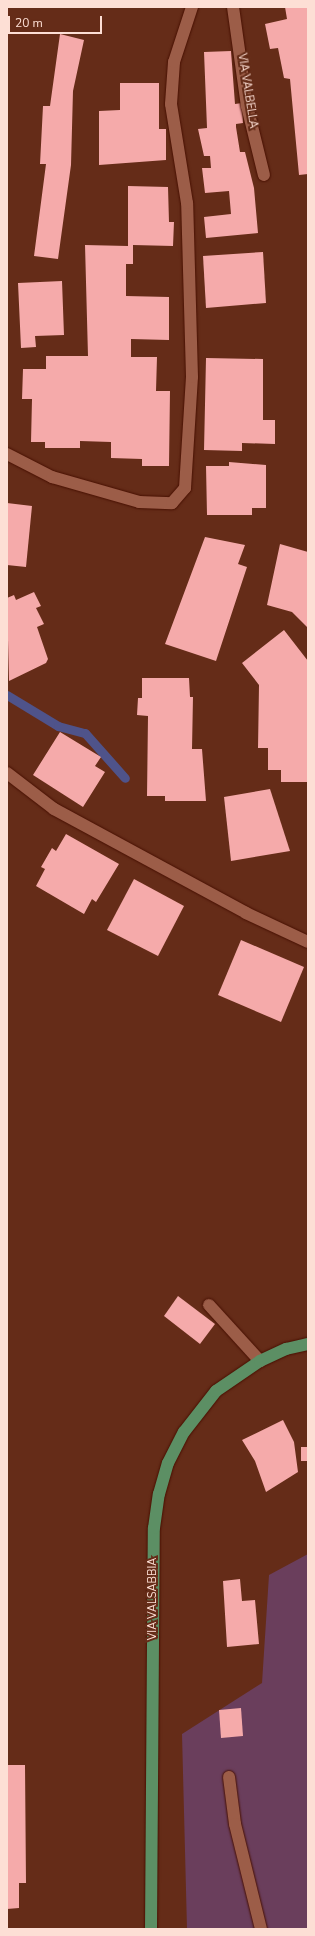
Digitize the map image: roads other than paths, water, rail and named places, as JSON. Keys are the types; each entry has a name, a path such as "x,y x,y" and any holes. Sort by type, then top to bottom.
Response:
{"main road":[{"name":"VIA VALSABBIA","path":"151,1929 154,1528 159,1494 168,1462 199,1409 216,1391 260,1361 286,1349 308,1344"}],"street":[{"path":"7,454 52,477 139,502 172,503 185,488 192,377 187,203 171,104 174,62 192,7"},
{"name":"VIA VALBELLA","path":"233,7 247,106 264,175"},
{"path":"7,773 54,809 246,913 308,942"},
{"path":"208,1305 260,1361"},
{"path":"229,1777 235,1824 261,1929"}],"waterway":[{"path":"7,695 58,726 85,733 125,778"}]}
